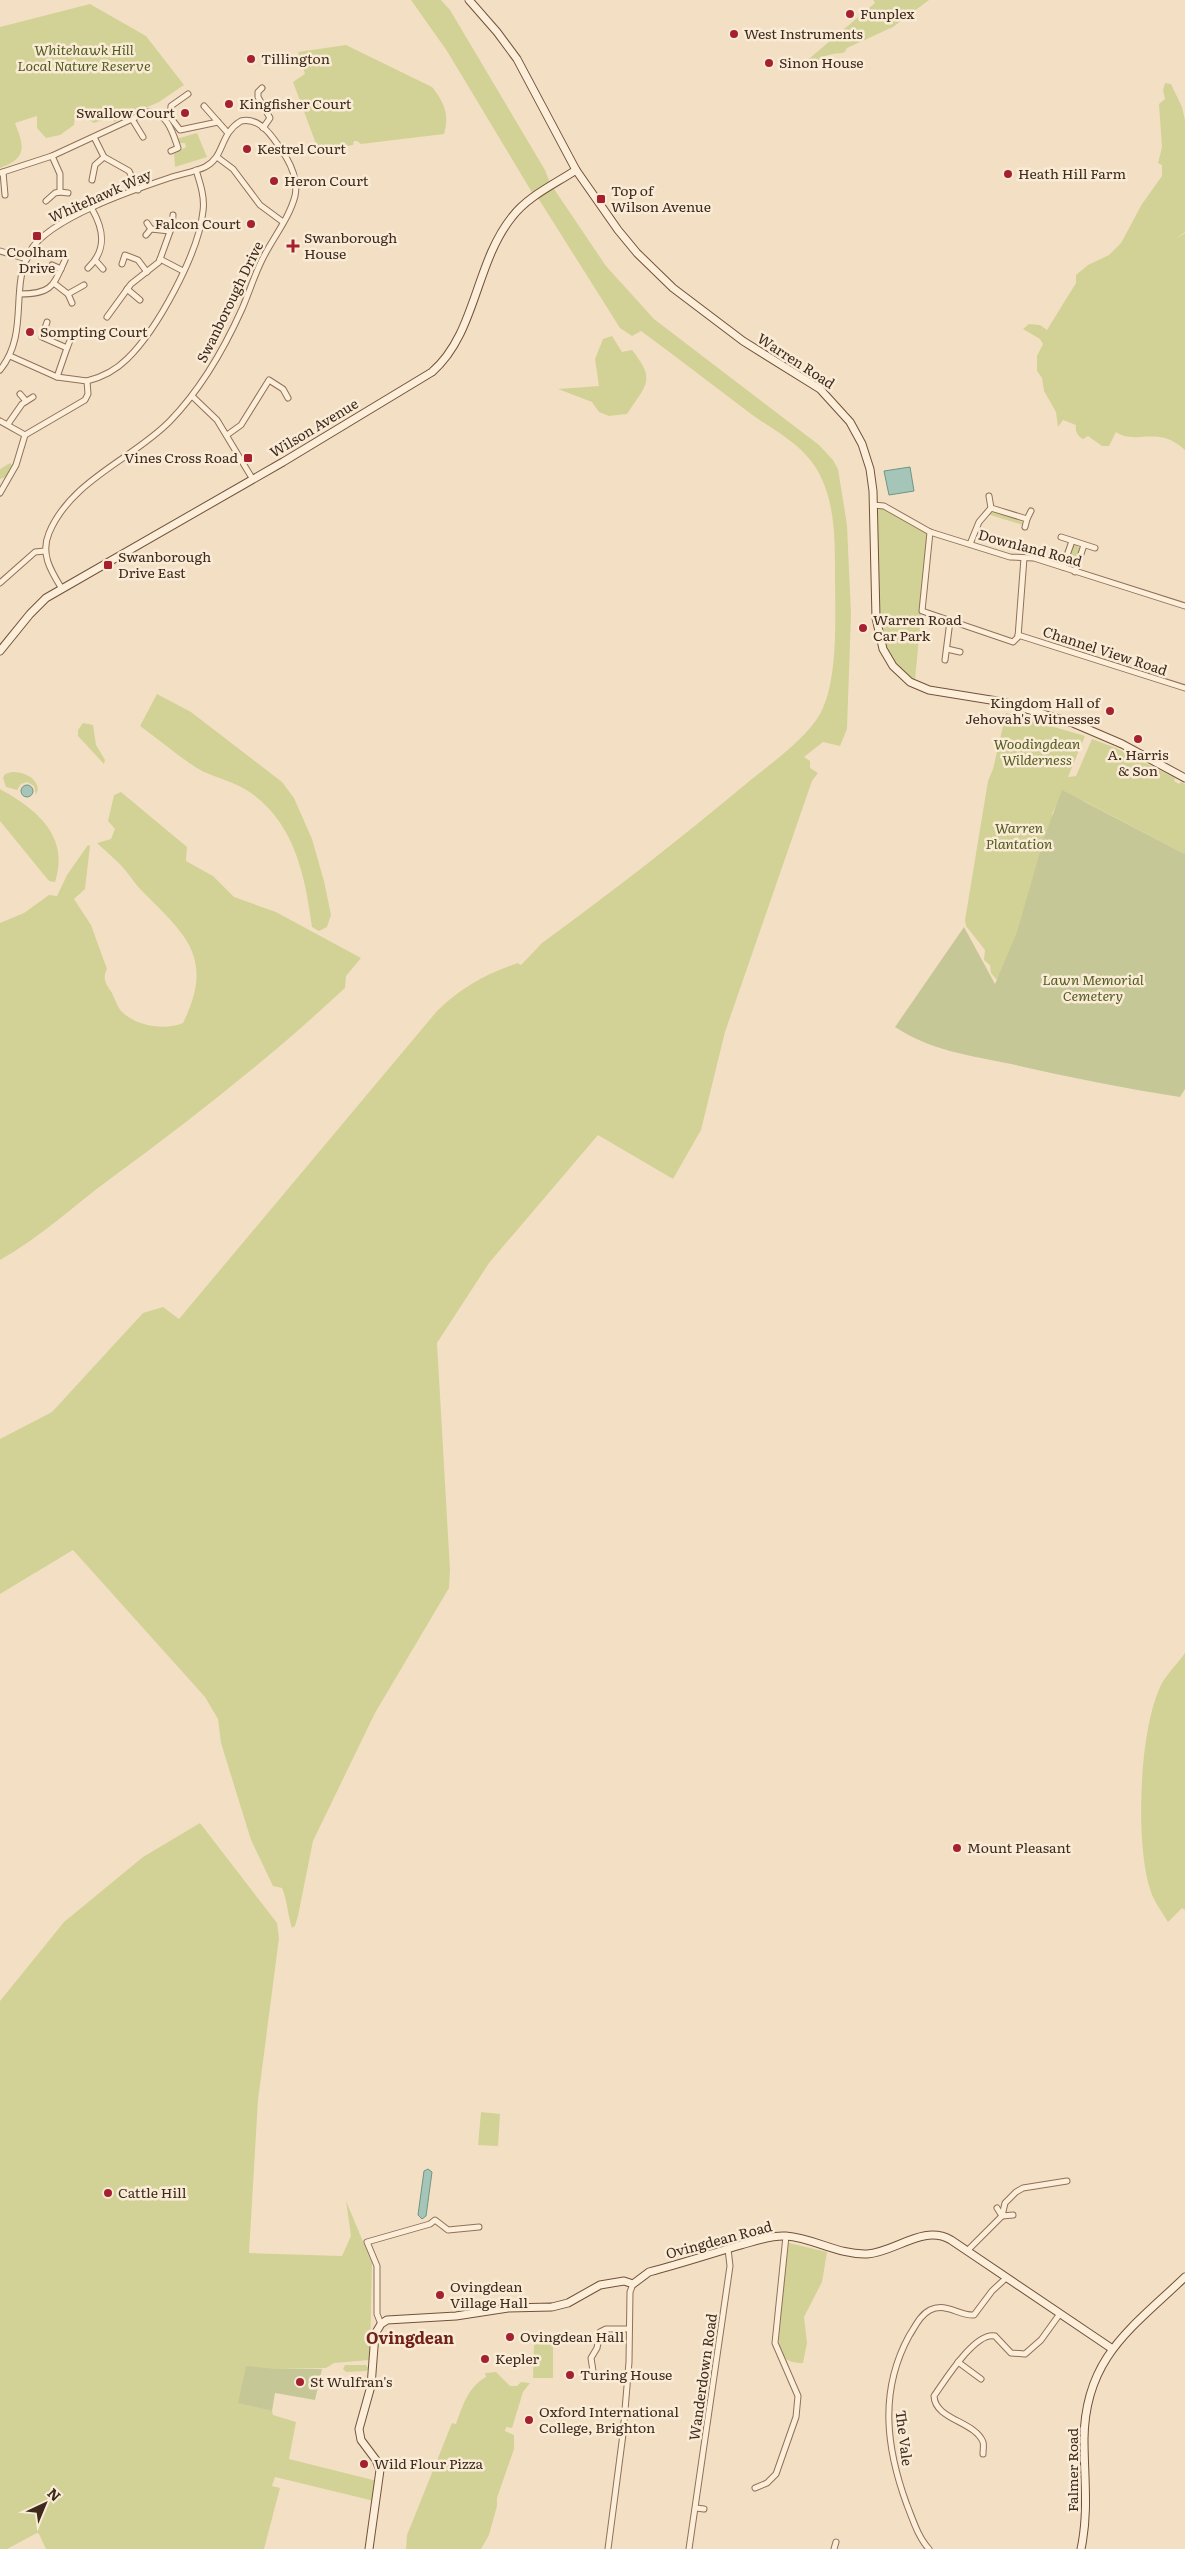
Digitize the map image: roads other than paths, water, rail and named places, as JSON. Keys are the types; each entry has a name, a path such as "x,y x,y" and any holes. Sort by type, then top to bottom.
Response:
{"street":[{"name":"Warren Road","path":"469,0 497,32 521,65 576,170 618,230 658,274 743,341 805,378 836,404 854,428 864,449 870,469 879,633 885,653 902,676 928,690 997,701 1063,720 1111,739 1185,778"},
{"path":"262,88 258,97 270,118 263,128 257,123 246,120 236,124 228,132 217,157 233,169 260,205 284,222"},
{"path":"188,94 171,106 170,117 180,130 218,122"},
{"path":"204,106 228,132"},
{"path":"5,195 1,173 52,156 146,112 157,113 169,125 178,148"},
{"path":"132,118 142,137"},
{"name":"Swanborough Drive","path":"45,551 48,535 55,521 77,494 156,434 192,396 221,349 241,311 261,261 284,222 295,197 296,179 288,161 263,128"},
{"path":"94,137 104,157 129,171 138,190"},
{"path":"171,151 184,146"},
{"path":"52,156 60,174 60,192"},
{"path":"92,180 95,165 104,157"},
{"name":"Whitehawk Way","path":"0,370 10,356 17,332 20,294 27,259 32,248 47,232 92,209 138,190 207,166 217,157"},
{"path":"10,356 56,377 87,381 114,370 131,355 163,310 183,271 197,235 203,211 202,193 196,170"},
{"name":"Wilson Avenue","path":"0,651 38,605 62,589 417,382 442,363 461,332 480,277 507,224 524,204 576,170"},
{"path":"46,201 55,193 68,193"},
{"path":"88,268 96,261 102,248 103,238 100,225 92,209"},
{"path":"107,317 127,289 160,259 170,231 173,215"},
{"path":"146,223 151,229 170,231"},
{"path":"146,236 151,229"},
{"path":"0,251 27,259"},
{"path":"122,264 125,256 138,260 147,272"},
{"path":"160,259 183,271"},
{"path":"20,294 43,292 55,284 65,260"},
{"path":"96,261 103,269"},
{"path":"52,265 61,269"},
{"path":"55,284 68,294 72,303"},
{"path":"68,294 84,285"},
{"path":"127,289 140,300"},
{"path":"46,322 42,337 67,348"},
{"path":"56,377 71,338"},
{"path":"227,435 241,425 273,374"},
{"path":"269,380 282,388 288,398"},
{"path":"0,493 16,465 25,435 85,400 88,394 87,381"},
{"path":"20,394 26,401"},
{"path":"192,396 211,413 227,435 252,478"},
{"path":"8,424 26,401 32,397"},
{"path":"0,420 25,435"},
{"path":"970,544 979,522 991,508 990,496"},
{"name":"Downland Road","path":"873,505 884,506 930,532 1011,557 1034,558 1185,606"},
{"path":"991,508 1027,518"},
{"path":"1025,527 1031,511"},
{"path":"930,532 922,612 1012,642 1016,641 1018,635 1024,558"},
{"path":"1061,537 1095,548"},
{"path":"1063,567 1072,541"},
{"path":"1075,572 1084,545"},
{"path":"1,579 35,552 45,551 49,566 62,589"},
{"path":"945,660 950,621"},
{"name":"Channel View Road","path":"1018,635 1185,688"},
{"path":"947,649 958,653"},
{"path":"1054,2176 1055,2182"},
{"path":"966,2251 1002,2216 1005,2203 1019,2190 1067,2181"},
{"path":"997,2208 1002,2216"},
{"path":"1002,2216 1013,2216"},
{"path":"381,2324 377,2314 377,2266 367,2242 430,2224 435,2220 448,2230 479,2227"},
{"name":"Ovingdean Road","path":"633,2284 649,2272 773,2237 786,2236 842,2252 868,2254 890,2249 921,2236 933,2235 948,2238 1059,2315 1111,2348"},
{"path":"755,2488 767,2484 776,2474 796,2417 798,2396 775,2343 786,2236"},
{"name":"Wanderdown Road","path":"689,2549 730,2266 728,2249"},
{"name":"The Vale","path":"927,2549 907,2504 892,2456 888,2414 894,2371 904,2345 924,2314 936,2308 945,2307 974,2315 992,2291 1006,2278"},
{"name":"Falmer Road","path":"1081,2549 1086,2509 1084,2437 1094,2382 1111,2348 1185,2278"},
{"path":"369,2549 380,2470 376,2460 361,2440 359,2429 371,2386 375,2338 381,2324 387,2320 456,2316 508,2308 552,2307 568,2303 600,2285 624,2281 633,2284 630,2292 623,2434 608,2549"},
{"path":"983,2454 983,2442 976,2433 938,2408 934,2402 934,2396 964,2354 992,2335 999,2339 1011,2354 1024,2354 1041,2340 1059,2315"},
{"path":"593,2371 588,2357 596,2351 598,2335 601,2330 629,2329"},
{"path":"958,2362 981,2379"},
{"path":"696,2508 704,2509"},
{"path":"834,2549 836,2542"}],"place":[{"name":"Funplex","path":"850,14"},
{"name":"West Instruments","path":"734,34"},
{"name":"Tillington","path":"251,59"},
{"name":"Sinon House","path":"769,63"},
{"name":"Kingfisher Court","path":"229,104"},
{"name":"Swallow Court","path":"185,113"},
{"name":"Kestrel Court","path":"247,149"},
{"name":"Heath Hill Farm","path":"1008,174"},
{"name":"Heron Court","path":"274,181"},
{"name":"Top of Wilson Avenue","path":"601,199"},
{"name":"Falcon Court","path":"251,224"},
{"name":"Coolham Drive","path":"37,236"},
{"name":"Swanborough House","path":"293,246"},
{"name":"Sompting Court","path":"30,332"},
{"name":"Vines Cross Road","path":"248,458"},
{"name":"Swanborough Drive East","path":"108,565"},
{"name":"Warren Road Car Park","path":"863,628"},
{"name":"Kingdom Hall of Jehovah's Witnesses","path":"1110,711"},
{"name":"A. Harris & Son","path":"1138,739"},
{"name":"Mount Pleasant","path":"957,1848"},
{"name":"Cattle Hill","path":"108,2193"},
{"name":"Ovingdean Village Hall","path":"440,2295"},
{"name":"Ovingdean Hall","path":"510,2337"},
{"name":"Kepler","path":"485,2359"},
{"name":"Turing House","path":"570,2375"},
{"name":"St Wulfran's","path":"300,2382"},
{"name":"Oxford International College, Brighton","path":"529,2420"},
{"name":"Wild Flour Pizza","path":"364,2464"}],"district":[{"name":"Ovingdean","path":"410,2338"}],"park label":[{"name":"Whitehawk Hill Local Nature Reserve","path":"84,58"},
{"name":"Woodingdean Wilderness","path":"1037,752"},
{"name":"Warren Plantation","path":"1019,836"},
{"name":"Lawn Memorial Cemetery","path":"1093,988"}]}
